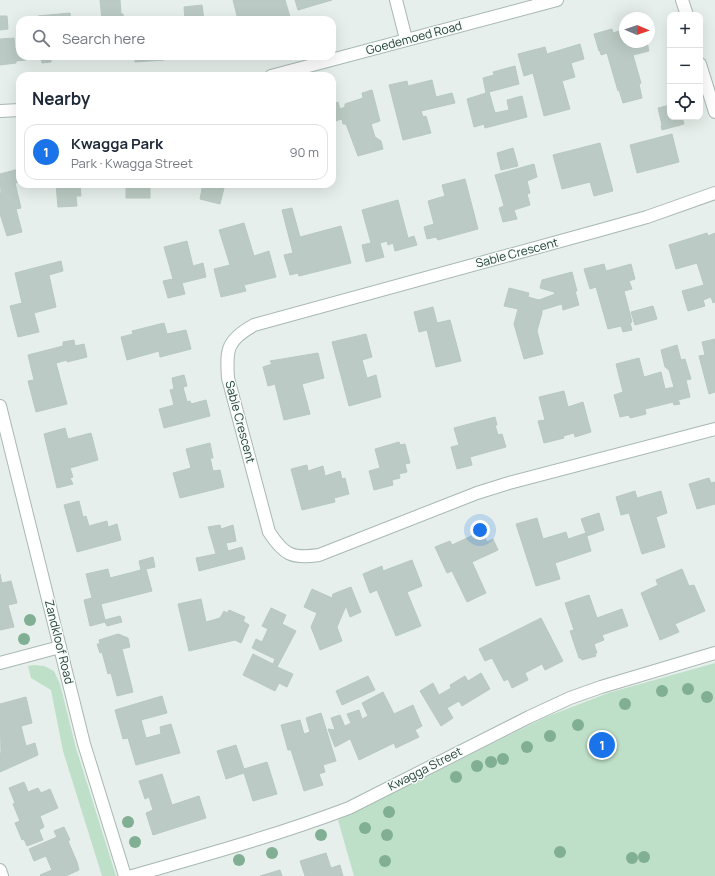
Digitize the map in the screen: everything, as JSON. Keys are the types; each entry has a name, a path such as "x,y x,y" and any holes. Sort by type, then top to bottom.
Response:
{"street":[{"path":"396,0 406,39"},
{"name":"Goedemoed Road","path":"336,58 557,0"},
{"path":"682,0 685,12"},
{"name":"Goedemoed Road","path":"286,72 329,60"},
{"path":"703,74 715,112"},
{"path":"0,111 16,110"},
{"name":"Sable Crescent","path":"715,193 647,217 597,232 254,325 239,334 230,346 227,360 228,378 269,532 276,544 295,556 304,557 319,554 477,493 503,485 715,429"},
{"name":"Zandkloof Road","path":"0,406 84,744 125,876"},
{"path":"0,663 60,647"},
{"name":"Kwagga Street","path":"132,876 257,839 328,816 349,808 522,720 570,698 601,687 715,654"},
{"path":"0,870 2,876"}],"green space":[{"path":"715,663 715,876 354,876 338,820 546,717 608,693"},
{"path":"28,666 44,666 54,671 60,684 76,748 116,876 102,876 63,751 51,690 31,678"}],"building":[{"path":"100,0 120,0 121,14 123,14 123,16 102,16"},
{"path":"233,0 285,0 290,16 237,16"},
{"path":"295,0 332,0 298,10"},
{"path":"202,5 203,16 185,16 184,7"},
{"path":"70,13 70,16 38,16"},
{"path":"0,16 7,16 8,29 0,30"},
{"path":"612,29 613,33 619,31 619,48 648,48 649,51 633,55 641,83 639,84 642,98 623,103 607,53 601,55 594,34"},
{"path":"14,38 16,60 26,60 0,65 0,39"},
{"path":"580,44 584,59 571,63 575,77 562,81 570,109 544,116 533,73 524,76 518,54 545,47 547,54"},
{"path":"42,60 51,60 51,62 42,63"},
{"path":"135,60 164,60 135,62"},
{"path":"515,66 519,84 489,92 495,113 509,110 507,100 522,96 527,117 485,128 484,124 474,127 467,99 486,93 483,78 494,75 493,72"},
{"path":"432,80 436,97 452,93 455,103 421,111 423,117 426,116 431,133 403,140 389,85 407,81 408,86"},
{"path":"372,90 380,121 371,124 375,137 381,141 383,149 358,156 346,124 343,124 342,119 336,121 336,103 338,102 340,109 345,107 345,104 363,98 362,93"},
{"path":"667,106 667,120 683,120 684,124 662,130 658,108"},
{"path":"672,134 679,162 637,173 630,145"},
{"path":"600,143 613,191 594,196 590,182 562,189 553,155"},
{"path":"513,148 518,166 501,170 497,153"},
{"path":"534,164 537,177 527,181 530,193 527,194 530,205 514,210 517,219 503,222 499,208 504,206 495,175"},
{"path":"16,170 15,183 21,208 16,209 22,232 7,236 0,214 0,174"},
{"path":"465,179 478,229 438,240 436,237 427,239 424,227 434,224 428,201 445,196 442,185"},
{"path":"56,188 80,188 81,196 76,196 77,206 58,207"},
{"path":"126,188 150,188 150,198 126,198"},
{"path":"202,188 224,188 220,204 200,199"},
{"path":"398,200 408,238 414,236 417,245 395,251 393,243 388,245 387,241 380,243 384,257 366,262 362,245 371,243 362,210"},
{"path":"292,208 300,237 341,226 351,263 299,276 298,273 290,275 284,255 293,253 282,210"},
{"path":"244,223 254,256 269,251 276,277 244,285 246,291 221,297 214,269 230,265 219,230"},
{"path":"707,233 708,236 715,233 715,302 713,303 711,297 703,300 705,306 688,311 682,291 704,285 697,263 676,269 669,245"},
{"path":"187,241 193,266 203,263 206,277 182,283 185,294 168,298 163,281 173,279 164,247"},
{"path":"61,261 63,271 49,275 56,307 34,313 39,332 18,337 10,306 22,303 15,273"},
{"path":"604,264 606,271 631,264 635,279 629,281 632,289 624,291 632,322 630,323 632,330 623,332 621,326 608,329 596,287 590,289 584,269"},
{"path":"572,272 579,305 563,310 562,304 542,310 537,331 543,354 524,359 514,324 518,309 504,306 509,288 529,293 528,297 539,300 555,294 554,292 540,288 542,280"},
{"path":"653,306 657,319 635,325 631,312"},
{"path":"433,307 437,323 450,320 461,361 436,367 427,330 419,332 414,312"},
{"path":"164,323 167,334 186,330 191,349 160,357 159,351 127,360 121,337 133,334 132,331"},
{"path":"366,334 372,357 362,360 367,378 376,375 381,397 349,406 332,342"},
{"path":"715,339 715,392 709,394 699,356 705,355 702,342"},
{"path":"74,340 75,346 84,344 87,357 56,363 67,404 36,412 28,381 34,380 28,355 63,346 63,342"},
{"path":"677,345 681,360 685,359 691,379 686,380 690,397 678,400 680,404 674,405 673,402 645,409 646,414 630,418 629,415 620,417 614,395 623,392 616,364 639,358 644,377 661,372 665,389 674,387 669,370 665,367 661,350"},
{"path":"318,353 324,378 302,384 310,414 284,420 275,384 268,386 263,367 272,364 270,361"},
{"path":"184,375 187,386 183,387 187,402 190,401 191,404 206,400 210,416 164,428 159,409 174,405 170,390 174,389 172,378"},
{"path":"564,391 568,407 583,402 591,432 575,437 574,433 563,436 564,438 544,443 538,421 545,420 539,397"},
{"path":"495,417 497,425 495,425 498,435 502,434 506,447 470,457 472,465 457,469 451,447 459,445 454,428"},
{"path":"65,428 68,439 91,433 98,460 70,468 73,477 70,478 73,484 57,488 44,434"},
{"path":"399,442 400,445 405,444 410,463 405,464 407,472 399,474 400,478 392,480 393,485 374,490 369,471 380,468 375,449"},
{"path":"210,443 213,458 210,458 213,471 220,470 224,487 180,498 173,473 191,468 186,449"},
{"path":"307,465 308,471 323,466 325,476 340,471 342,479 345,478 349,494 334,498 335,502 302,510 291,469"},
{"path":"709,478 711,483 715,482 715,504 697,509 689,484"},
{"path":"635,491 637,498 661,491 667,513 656,517 665,547 642,554 629,513 621,515 616,497"},
{"path":"79,501 83,517 86,516 89,526 107,521 108,527 117,524 121,540 77,552 64,505"},
{"path":"599,513 604,530 587,536 581,519"},
{"path":"537,518 543,539 566,532 568,539 586,533 591,551 555,563 560,579 536,586 516,524"},
{"path":"220,525 221,529 233,525 236,541 226,543 228,551 242,547 245,559 199,571 196,558 216,554 208,527"},
{"path":"482,531 487,542 493,539 498,550 472,562 486,593 467,602 452,571 447,573 435,547 450,541 452,545"},
{"path":"153,557 155,567 146,569 152,591 101,604 105,620 120,616 122,622 107,626 105,622 90,626 84,600 92,598 86,574 108,569 110,578 141,570 139,561"},
{"path":"412,560 422,586 407,592 421,626 396,636 377,590 370,593 363,574 382,566 383,571"},
{"path":"682,569 689,586 694,585 705,611 675,624 679,632 660,640 641,593 658,585 656,580"},
{"path":"0,574 2,583 11,581 17,603 8,605 14,627 0,630"},
{"path":"351,587 361,612 350,617 346,606 337,627 342,641 320,650 311,627 317,613 304,607 312,589 332,598 333,594"},
{"path":"589,595 597,618 622,609 628,626 602,635 604,640 594,644 597,653 595,653 596,656 582,660 579,658 570,631 574,630 565,603"},
{"path":"201,599 206,622 220,618 224,611 227,613 229,610 245,617 243,621 249,625 241,643 235,640 189,651 178,604"},
{"path":"271,608 286,615 282,624 296,631 277,667 293,674 287,687 279,683 275,691 243,675 253,654 273,664 275,659 252,648 256,639 262,642 268,629 262,626"},
{"path":"541,618 563,661 545,670 542,664 525,673 528,680 512,688 508,679 504,681 492,658 485,661 479,649"},
{"path":"118,634 128,638 130,647 122,649 133,692 117,696 111,673 108,674 102,652 100,653 97,644 100,644 99,640"},
{"path":"481,673 490,689 462,706 459,701 447,708 453,718 441,726 420,691 433,683 439,695 451,688 450,685 465,676 468,681"},
{"path":"368,676 375,690 342,705 336,691"},
{"path":"383,692 394,714 413,705 422,726 415,730 419,737 396,748 394,743 359,760 345,726 351,723 347,714 359,710 362,719 368,716 362,703"},
{"path":"162,696 167,713 141,720 146,738 161,734 160,727 171,724 180,753 136,765 128,738 123,739 115,710"},
{"path":"26,697 32,723 21,726 26,746 35,743 38,755 0,772 0,704"},
{"path":"321,713 336,761 323,765 325,772 319,774 323,785 304,791 291,750 288,750 281,725 300,720 304,734 310,732 306,718"},
{"path":"340,715 350,739 335,747 328,729 335,730 331,718"},
{"path":"236,745 244,769 267,762 277,794 253,801 244,773 226,779 217,751"},
{"path":"162,774 172,805 199,796 206,818 153,835 146,813 153,810 149,797 145,799 139,781"},
{"path":"24,782 28,792 38,788 41,793 50,789 58,808 40,816 44,827 39,830 43,840 27,846 24,839 22,840 15,823 20,821 13,804 15,803 9,788"},
{"path":"64,827 70,840 68,841 79,870 66,876 41,876 40,875 52,870 46,856 34,861 29,849 57,837 54,831"},
{"path":"326,853 331,868 340,865 343,876 305,876 300,861"},
{"path":"280,870 282,876 260,876"}],"place":[{"name":"Kwagga Park","path":"602,745"}]}
